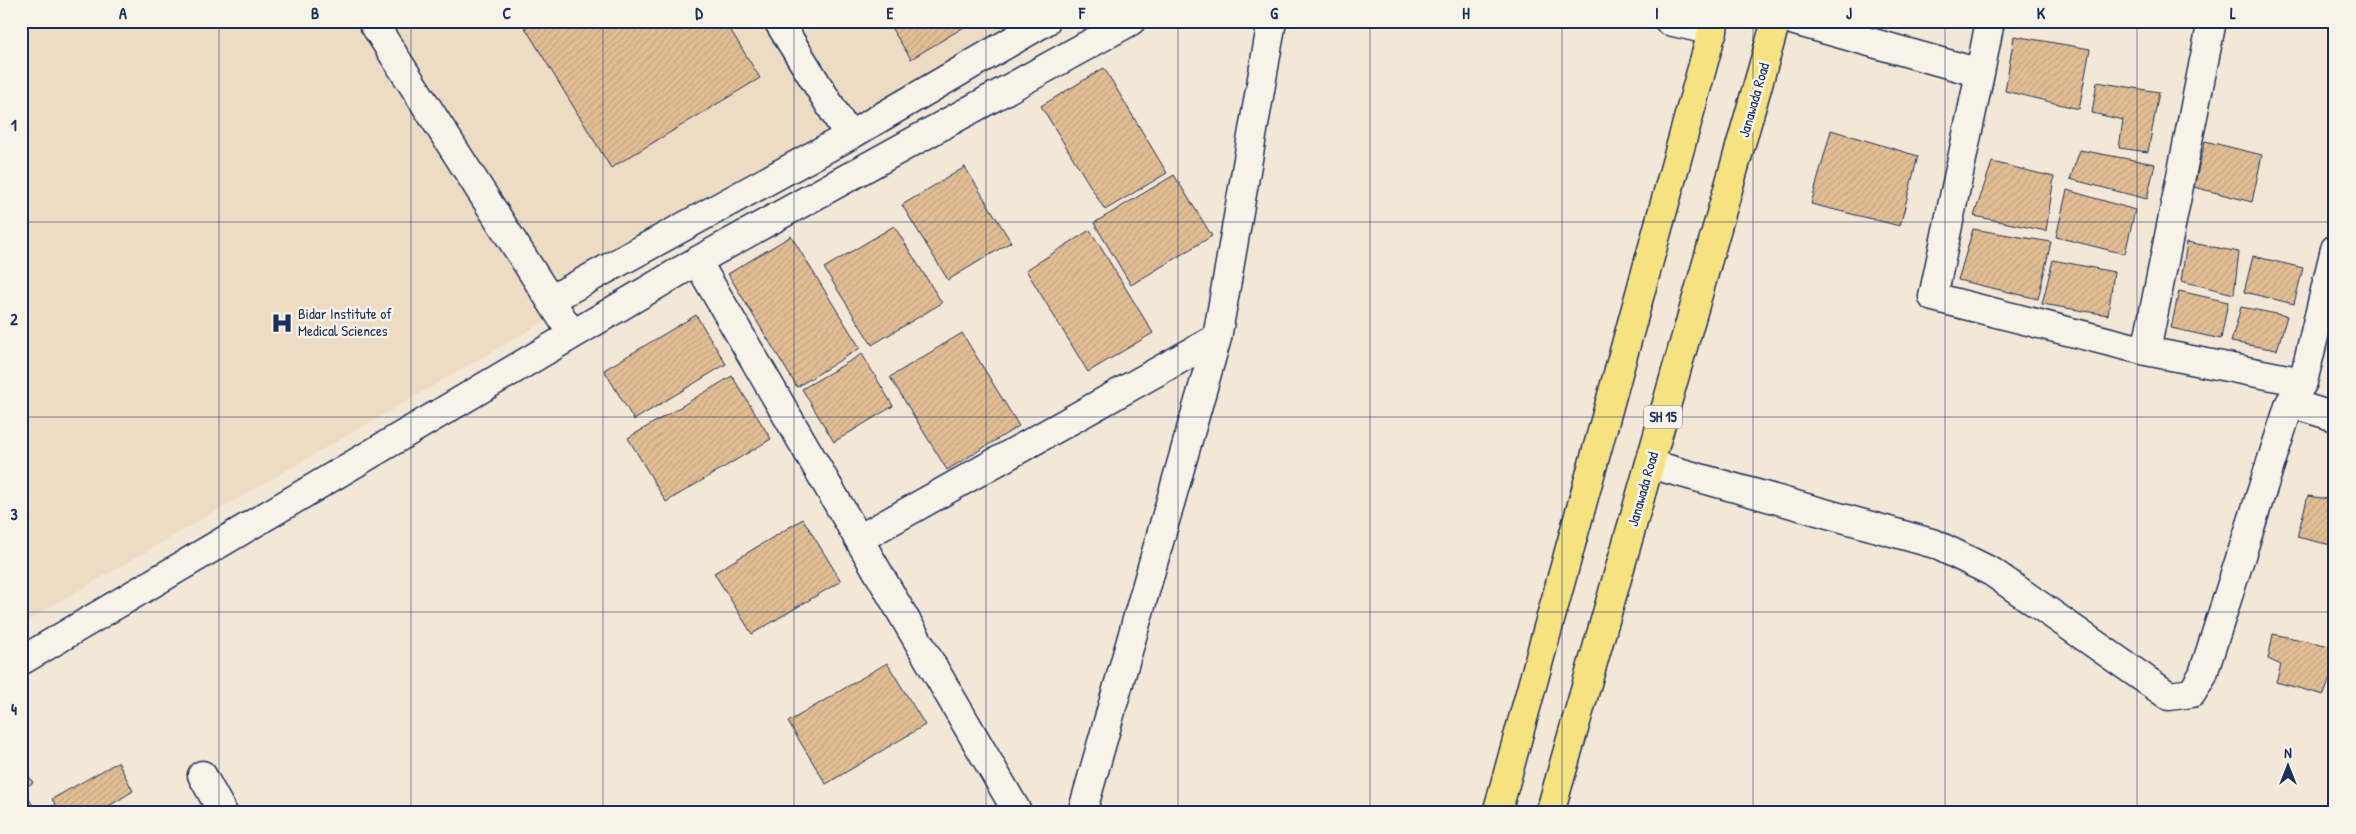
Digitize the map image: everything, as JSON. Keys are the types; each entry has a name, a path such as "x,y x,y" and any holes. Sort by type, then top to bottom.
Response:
{"main road":[{"name":"Janawada Road","path":"1550,813 1776,21"},
{"path":"1498,813 1714,26"}],"street":[{"path":"372,21 572,334"},
{"path":"778,21 849,136"},
{"path":"550,300 849,136 1046,21"},
{"path":"21,661 697,261 1131,21"},
{"path":"1082,813 1217,338 1272,21"},
{"path":"1669,21 1714,26"},
{"path":"1796,21 1980,73"},
{"path":"1990,21 1934,297 2297,392 2335,417"},
{"path":"2146,351 2212,21"},
{"path":"1650,464 1935,544 1968,558 1992,572 2169,696 2192,693 2203,674 2297,392 2335,249"},
{"path":"697,261 1018,813"},
{"path":"859,539 1217,338"},
{"path":"202,775 223,813"}],"shaded area":[{"name":"Bidar Institute of Medical Sciences","path":"21,21 1064,21 21,624"}],"building":[{"path":"521,21 725,21 760,78 611,168"},
{"path":"887,21 974,21 911,59"},
{"path":"2014,36 2090,49 2079,109 2005,91"},
{"path":"1104,68 1167,173 1105,210 1041,106"},
{"path":"2097,82 2159,92 2148,152 2119,148 2123,120 2092,113"},
{"path":"1831,130 1918,156 1900,226 1811,204"},
{"path":"2205,141 2262,155 2252,202 2194,187"},
{"path":"2080,150 2155,164 2147,199 2070,179"},
{"path":"1992,162 2054,177 2046,231 1974,216"},
{"path":"965,167 1011,242 948,280 902,205"},
{"path":"1174,175 1212,236 1131,285 1094,223"},
{"path":"2067,190 2135,210 2125,254 2056,237"},
{"path":"894,226 942,303 872,345 824,268"},
{"path":"1973,229 2051,242 2038,299 1958,280"},
{"path":"1090,230 1153,333 1088,372 1026,270"},
{"path":"791,236 860,348 797,387 728,274"},
{"path":"2187,242 2239,252 2234,294 2181,281"},
{"path":"2253,256 2303,268 2294,304 2244,292"},
{"path":"2053,260 2114,272 2108,315 2042,304"},
{"path":"2179,291 2228,302 2221,339 2171,328"},
{"path":"2241,307 2287,316 2277,350 2231,342"},
{"path":"696,315 726,364 634,420 604,370"},
{"path":"962,333 1019,426 947,470 890,377"},
{"path":"862,354 893,406 834,442 802,389"},
{"path":"732,376 771,439 666,502 628,438"},
{"path":"2308,496 2335,500 2335,546 2297,537"},
{"path":"803,519 841,581 752,634 714,573"},
{"path":"2273,634 2335,647 2335,664 2324,695 2276,682 2281,665 2268,659"},
{"path":"887,663 925,725 826,784 788,722"},
{"path":"21,762 33,783 21,789"},
{"path":"118,762 133,791 98,813 60,813 52,799"},
{"path":"28,797 37,813 21,813 21,801"}],"place":[{"name":"Bidar Institute of Medical Sciences","path":"282,323"}]}
